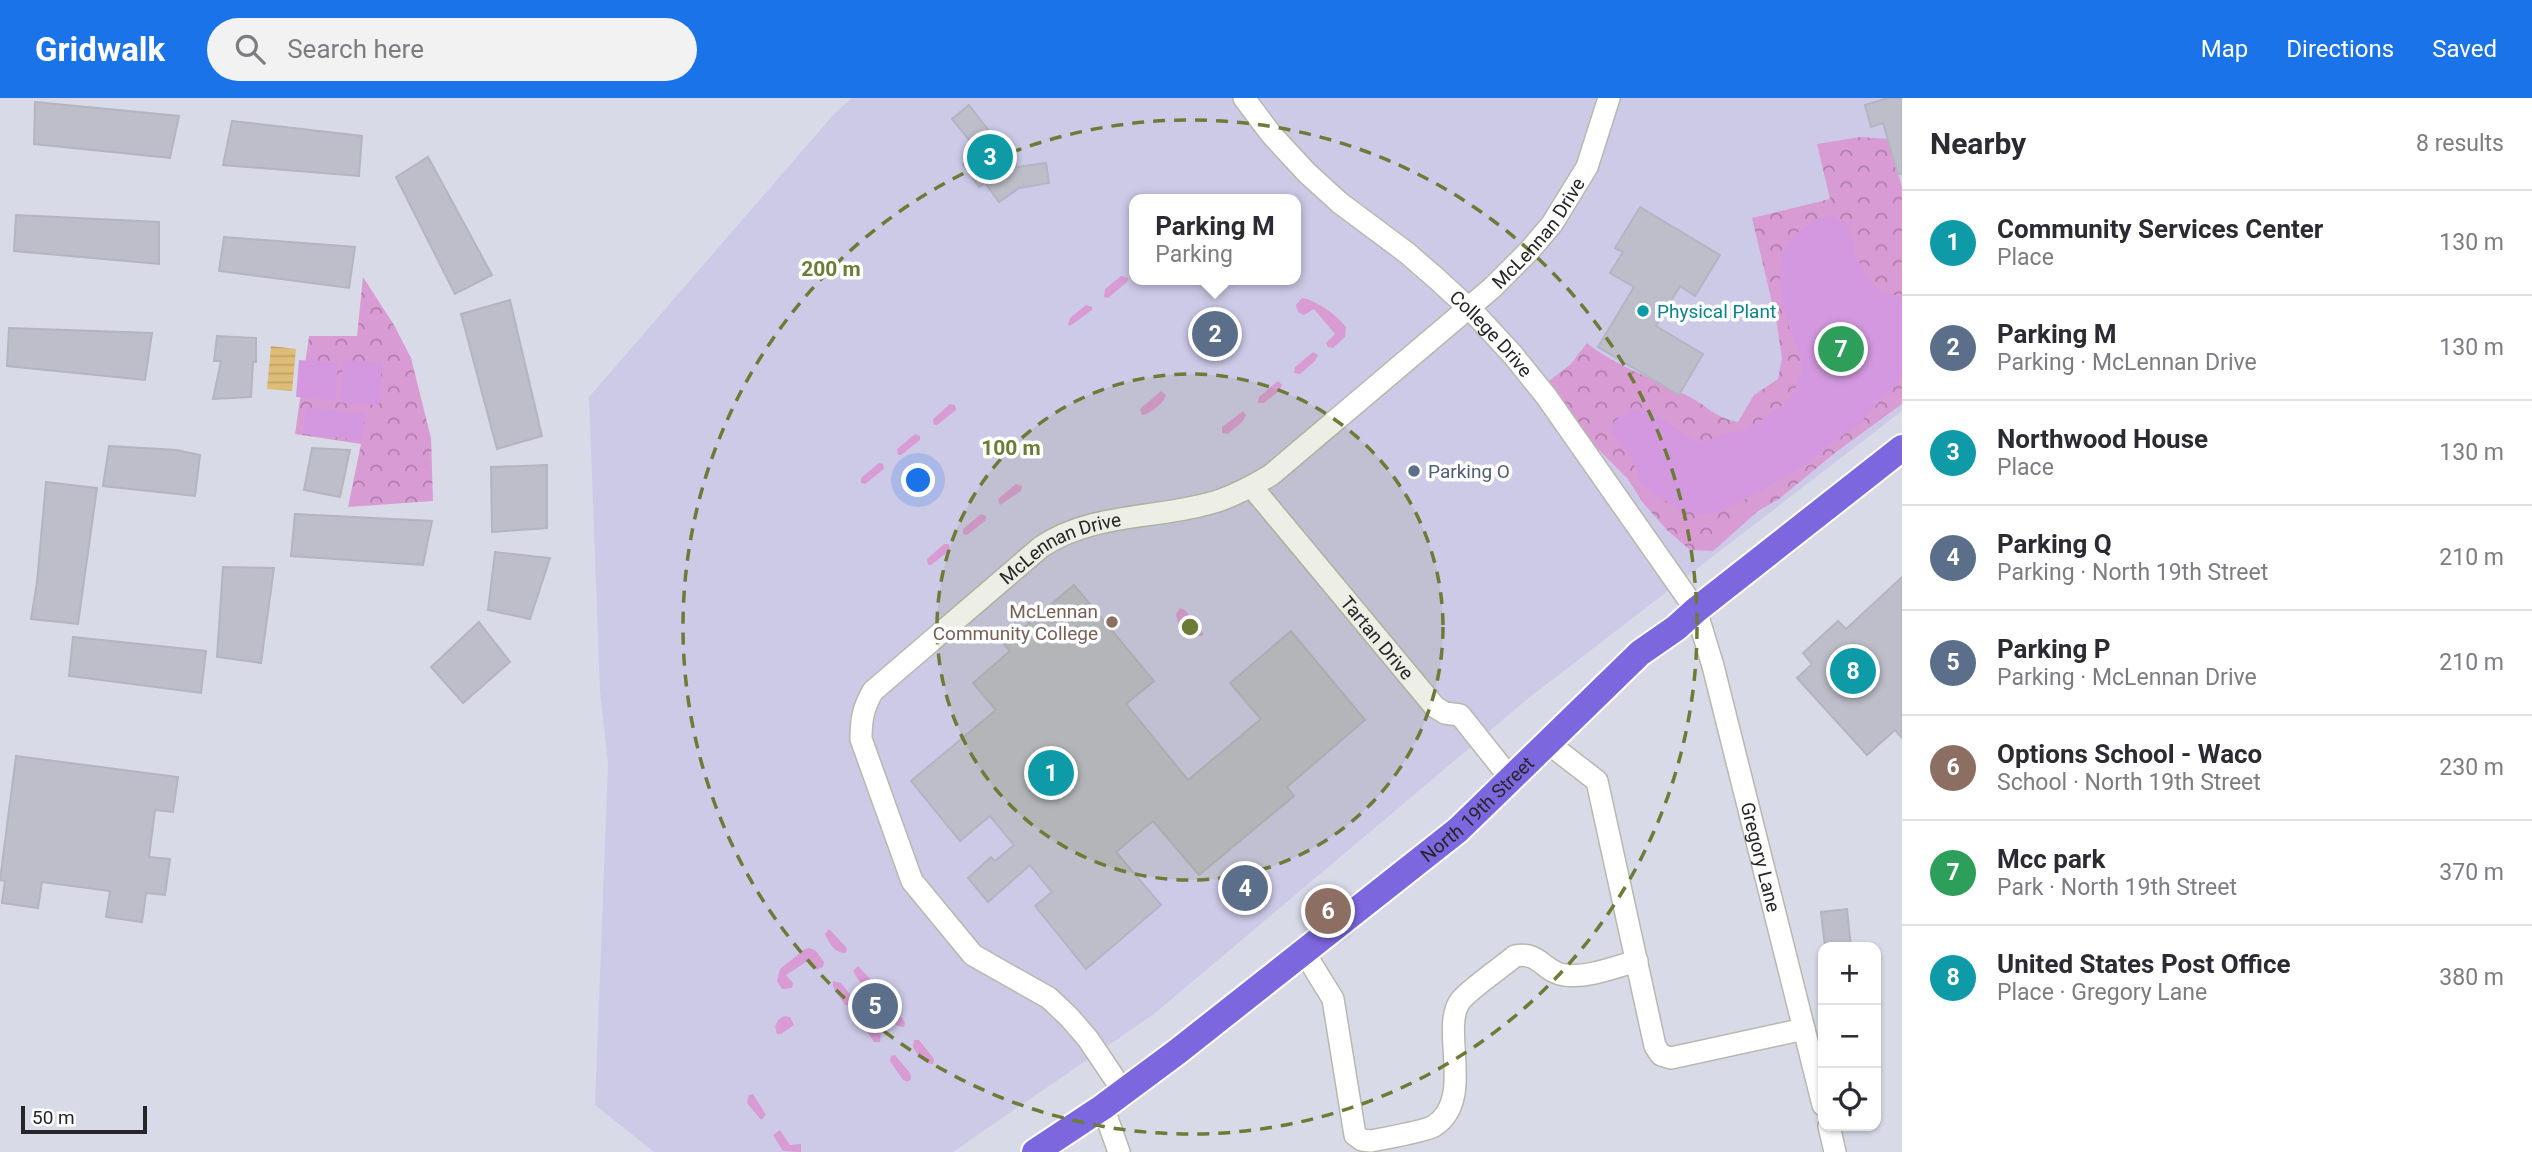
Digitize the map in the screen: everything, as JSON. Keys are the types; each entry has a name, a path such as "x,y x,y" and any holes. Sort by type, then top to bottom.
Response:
{"main road":[{"name":"North 19th Street","path":"1035,1152 1113,1099 1458,830 1640,653 1676,628 1902,448"}],"street":[{"name":"College Drive","path":"1244,98 1271,134 1307,173 1340,203 1407,253 1468,307 1513,355 1546,396 1696,610"},
{"name":"McLennan Drive","path":"1119,1152 1113,1099 1088,1039 1049,998 973,955 912,881 861,739 860,720 864,706 873,691 1058,535 1108,521 1211,504 1252,487 1271,475 1508,273 1552,224 1587,167 1609,98"},
{"name":"Tartan Drive","path":"1252,487 1435,706 1445,713 1460,715 1511,779"},
{"name":"Gregory Lane","path":"1696,610 1713,666 1818,1085"},
{"path":"1548,743 1597,781 1656,1046 1661,1055 1671,1058 1804,1029"},
{"path":"1304,952 1333,999 1355,1135 1362,1140 1371,1141 1433,1126 1447,1111 1457,1080 1454,1020 1460,1000 1515,956 1534,956 1563,975 1586,974 1637,961"},
{"path":"1830,1131 1835,1152"}],"shaded area":[{"name":"McLennan Community College","path":"852,98 1902,98 1902,411 1530,697 1154,1014 953,1152 654,1152 595,1105 608,764 600,691 589,397 834,114"},
{"path":"1832,215 1845,222 1852,235 1855,255 1872,284 1881,291 1902,297 1900,380 1856,427 1804,466 1742,501 1717,512 1701,515 1680,509 1650,492 1641,483 1630,455 1612,433 1611,425 1623,415 1635,410 1645,411 1655,414 1695,440 1706,441 1753,425 1788,400 1797,384 1802,365 1781,292 1782,259 1787,245 1797,233"},
{"path":"271,346 296,349 292,391 267,389"},
{"path":"299,360 338,363 335,400 296,397"},
{"path":"343,360 382,363 379,405 340,403"},
{"path":"306,407 365,414 362,440 303,434"}],"green space":[{"path":"1860,137 1888,139 1902,187 1902,404 1836,452 1779,499 1758,511 1713,551 1690,550 1667,530 1644,504 1627,478 1598,449 1545,384 1571,364 1587,343 1623,366 1690,397 1718,415 1738,422 1754,395 1778,379 1782,358 1776,319 1752,218 1830,199 1817,144"},
{"path":"1121,276 1128,278 1127,282 1108,298 1104,297 1105,289"},
{"path":"363,277 394,325 411,358 431,438 433,501 348,507 361,444 295,434 309,336 357,336"},
{"path":"1302,298 1326,309 1346,327 1345,337 1333,348 1326,343 1335,334 1314,309 1304,315 1298,312 1296,305"},
{"path":"1086,305 1092,307 1092,310 1070,326 1070,318"},
{"path":"1313,352 1318,355 1315,361 1300,374 1294,373 1295,367"},
{"path":"1278,381 1282,385 1279,391 1264,403 1258,403 1259,397"},
{"path":"1161,391 1166,395 1163,401 1142,415 1140,409"},
{"path":"950,404 955,405 956,410 934,425 933,419"},
{"path":"1243,411 1246,415 1243,421 1228,434 1222,433 1222,427"},
{"path":"915,434 920,436 920,440 898,455 897,449"},
{"path":"879,463 883,464 884,469 865,484 861,483 861,478"},
{"path":"1016,484 1022,486 1021,491 1000,505 998,499"},
{"path":"981,514 986,516 986,520 967,535 963,534 963,529"},
{"path":"944,544 949,544 950,550 928,565 927,559"},
{"path":"1180,608 1185,610 1203,636 1191,637 1178,623 1176,614"},
{"path":"829,929 847,948 846,953 839,952 831,944 825,934"},
{"path":"810,948 816,951 824,962 823,967 816,970 809,960 786,975 793,983 792,988 782,989 777,981 780,969"},
{"path":"858,966 876,985 875,990 868,989 859,981 853,971"},
{"path":"833,981 841,983 853,998 852,1006 845,1005 833,987"},
{"path":"885,1003 890,1003 905,1022 904,1027 892,1021 884,1010"},
{"path":"784,1016 790,1017 794,1025 777,1034 775,1027 778,1020"},
{"path":"862,1017 866,1017 881,1034 880,1042 874,1042 861,1023"},
{"path":"914,1040 919,1040 934,1059 933,1064 923,1061 919,1056 913,1047"},
{"path":"895,1055 910,1073 911,1079 908,1082 903,1080 890,1061 891,1056"},
{"path":"753,1094 766,1115 761,1120 747,1103 749,1095"},
{"path":"780,1130 790,1145 801,1144 801,1152 783,1151 773,1135"}],"building":[{"path":"1888,98 1902,98 1902,174 1898,174 1883,123 1871,127 1865,105"},
{"path":"35,102 179,116 170,158 34,144"},
{"path":"969,105 1017,167 1046,163 1049,183 1019,188 999,202 985,183 979,187 963,164 978,151 952,119"},
{"path":"232,121 362,136 359,176 223,165"},
{"path":"428,157 492,275 455,294 396,177"},
{"name":"Physical Plant","path":"1640,207 1720,255 1695,296 1680,286 1656,326 1703,354 1679,395 1598,347 1634,287 1610,273 1623,252 1615,248"},
{"path":"16,215 159,222 159,264 14,251"},
{"path":"224,237 355,247 349,288 219,271"},
{"path":"510,300 542,436 497,449 461,314"},
{"path":"9,328 152,333 145,380 7,366"},
{"path":"217,336 256,338 251,397 213,399 221,361 214,361"},
{"path":"109,446 177,450 200,455 195,496 103,486"},
{"path":"312,448 350,450 340,497 304,490"},
{"path":"547,465 547,528 492,532 491,467"},
{"path":"46,482 97,488 78,624 31,619"},
{"path":"295,514 432,521 423,565 291,556"},
{"path":"495,552 550,558 530,619 488,610"},
{"path":"223,567 274,568 261,663 217,657"},
{"path":"1902,577 1902,738 1895,730 1867,755 1797,678 1812,664 1803,653 1838,621 1846,629"},
{"path":"1074,585 1154,681 1126,704 1188,780 1261,719 1230,683 1291,631 1365,720 1287,787 1294,796 1199,875 1153,821 1116,852 1161,905 1086,969 1035,906 1052,892 1030,865 988,902 968,878 991,857 995,861 1014,845 990,816 960,841 911,781 996,710 973,683 1010,651 1004,644"},
{"path":"479,622 510,662 463,703 431,667"},
{"path":"73,637 206,651 201,693 69,676"},
{"path":"16,756 178,777 173,812 155,810 149,857 170,859 165,895 146,893 142,922 106,917 110,891 42,882 38,908 2,903 5,881 0,880"},
{"path":"1847,909 1850,942 1824,942 1821,912"}],"place":[{"name":"Northwood House","path":"990,157"},
{"name":"Physical Plant","path":"1643,311"},
{"name":"Parking M","path":"1215,334"},
{"name":"Mcc park","path":"1841,349"},
{"name":"Parking O","path":"1414,471"},
{"name":"McLennan Community College","path":"1112,622"},
{"name":"United States Post Office","path":"1853,671"},
{"name":"Community Services Center","path":"1051,773"},
{"name":"Parking Q","path":"1245,888"},
{"name":"Options School - Waco","path":"1328,911"},
{"name":"Parking P","path":"875,1006"}]}
